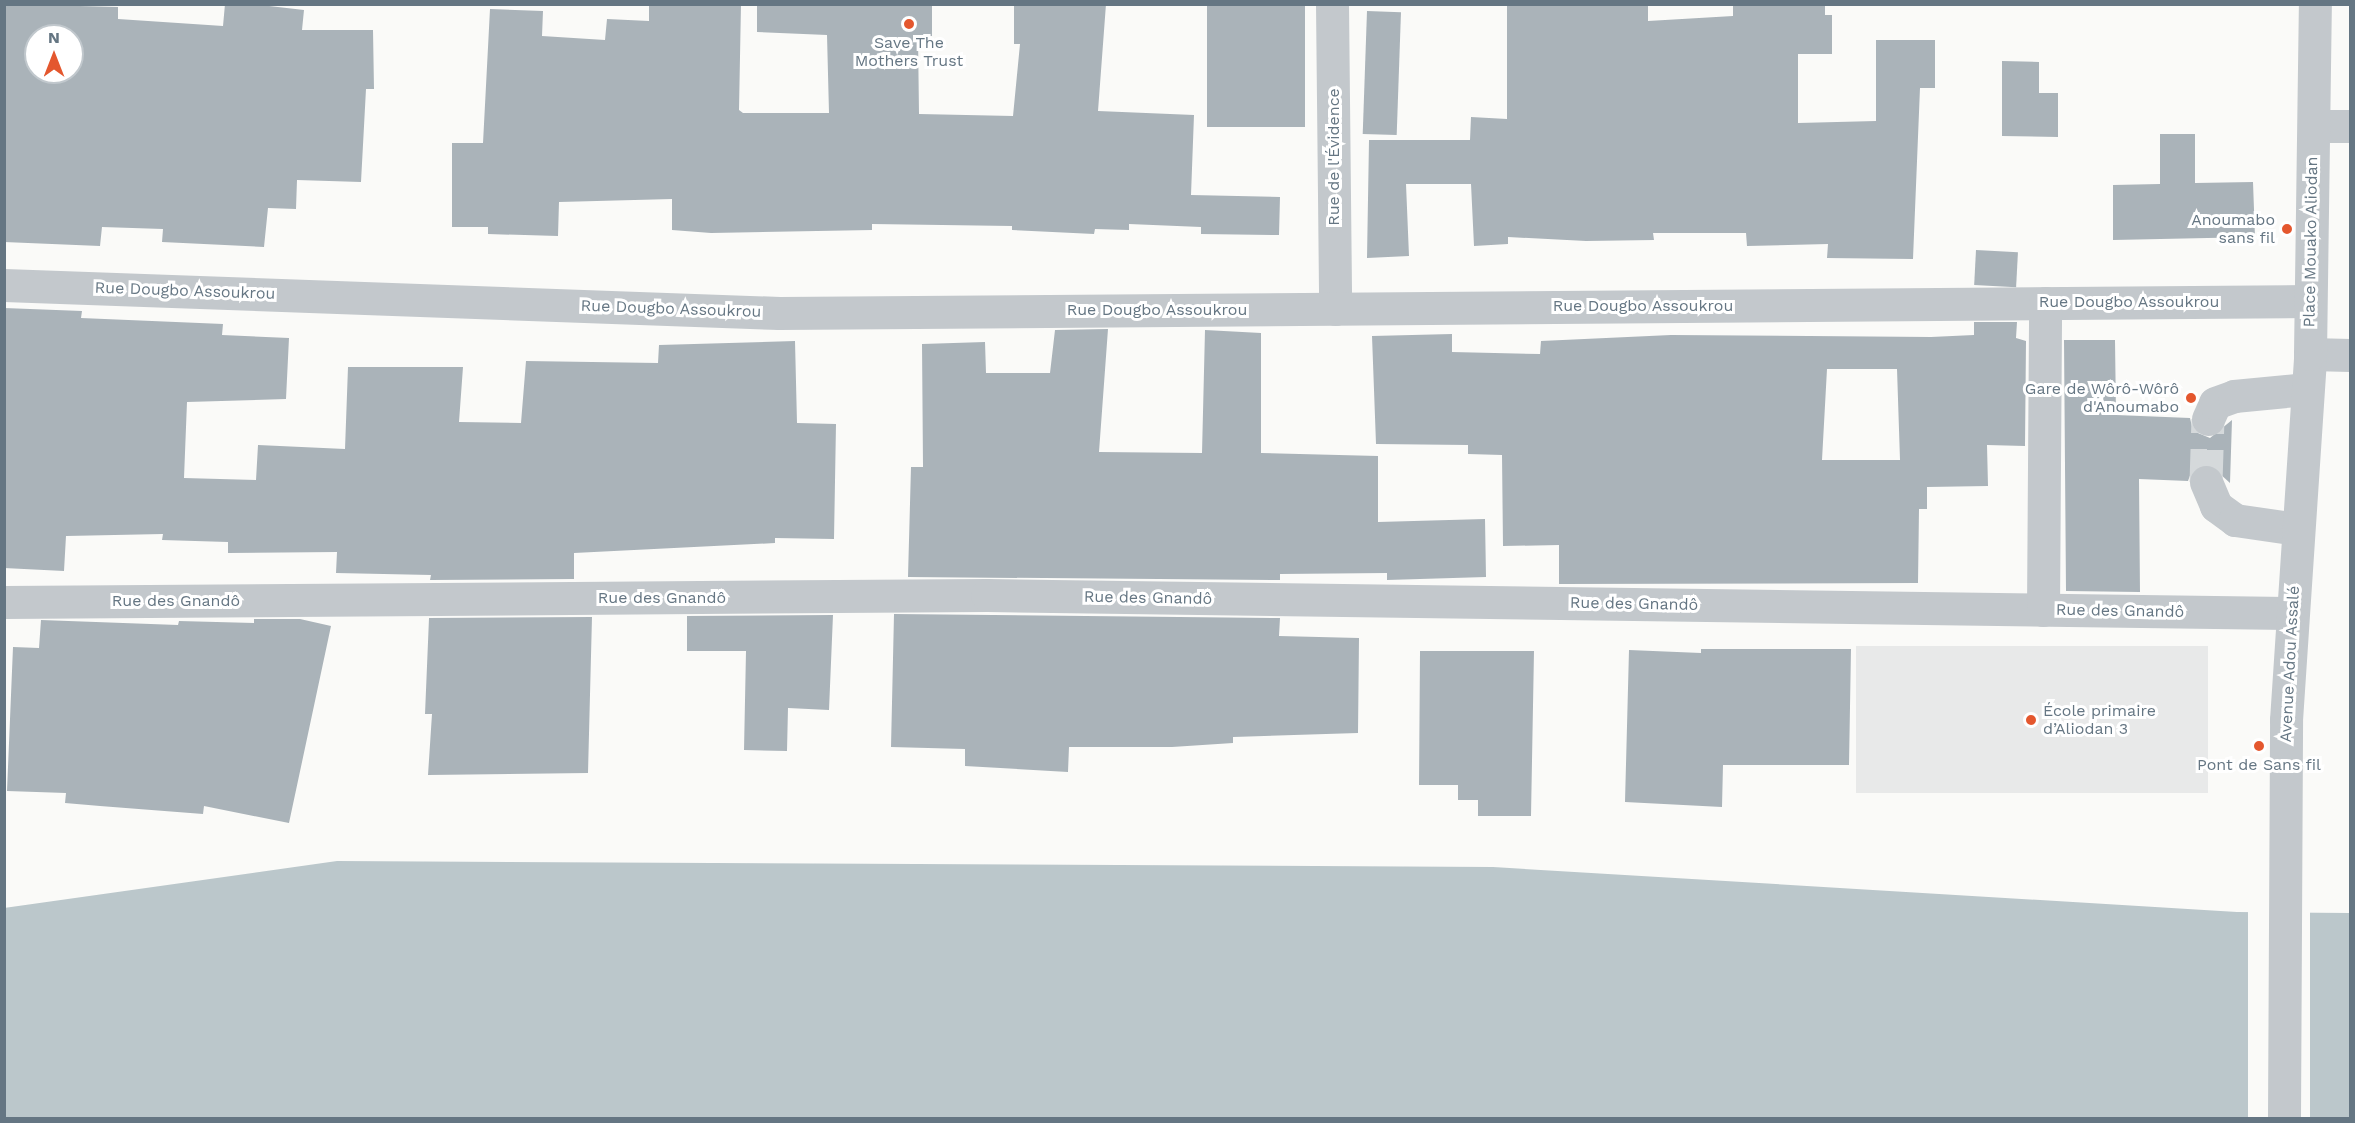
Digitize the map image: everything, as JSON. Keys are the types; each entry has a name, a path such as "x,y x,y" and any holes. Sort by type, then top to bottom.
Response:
{"street":[{"name":"Rue de l'Évidence","path":"1332,4 1335,309"},
{"name":"Place Mouako Aliodan","path":"2310,354 2315,4"},
{"path":"2314,126 2350,126"},
{"name":"Rue Dougbo Assoukrou","path":"4,285 779,313 2309,301"},
{"path":"2043,610 2045,303"},
{"path":"2310,354 2350,355"},
{"name":"Avenue Adou Assalé","path":"2284,1119 2286,720 2310,354"},
{"path":"2208,419 2215,404 2234,396 2307,389"},
{"path":"2206,482 2216,506 2235,520 2297,529"},
{"name":"Rue des Gnandô","path":"4,602 987,596 2292,613"}],"shaded area":[{"name":"École primaire d’Aliodan 3","path":"1856,646 2208,646 2208,793 1856,793"},
{"path":"337,861 1493,867 2237,912 2350,913 2350,1118 5,1118 4,908"}],"pier":[{"path":"2248,910 2310,910 2310,1118 2248,1118"}],"building":[{"path":"4,4 118,7 118,19 223,26 225,4 252,4 304,10 302,30 373,30 374,89 366,89 361,182 297,180 296,209 268,208 264,247 162,242 163,229 102,227 100,246 4,242"},
{"path":"649,4 741,4 739,110 743,113 829,113 827,35 757,32 757,4 932,4 932,36 918,36 919,114 1013,116 1020,44 1014,44 1014,4 1106,4 1098,111 1194,115 1191,195 1280,197 1279,235 1201,234 1201,227 1129,224 1129,230 1095,229 1094,234 1012,230 1012,226 872,224 872,230 711,233 672,230 672,199 559,202 558,236 488,234 488,227 452,227 452,143 483,143 490,9 543,11 542,36 605,40 607,19 649,21"},
{"path":"1207,4 1305,4 1305,127 1207,127"},
{"path":"1507,4 1648,4 1648,21 1733,16 1733,4 1825,4 1825,15 1832,15 1832,54 1798,54 1798,123 1876,121 1876,40 1935,40 1935,88 1920,88 1913,259 1827,258 1828,244 1747,246 1746,233 1653,233 1654,240 1586,241 1508,237 1508,244 1474,246 1471,184 1406,184 1409,256 1367,258 1369,140 1470,140 1471,117 1507,119"},
{"path":"1367,11 1401,12 1397,135 1363,134"},
{"path":"2002,61 2039,62 2039,93 2058,93 2058,137 2002,136"},
{"path":"2160,134 2195,134 2195,183 2253,182 2255,237 2113,240 2113,185 2160,184"},
{"path":"1976,250 2018,252 2016,287 1974,285"},
{"path":"4,308 82,311 81,318 223,324 222,335 289,338 286,399 187,402 184,478 256,480 258,445 345,449 348,367 463,367 459,422 521,423 526,361 658,363 659,345 795,341 797,423 836,424 834,539 775,538 775,543 574,553 574,579 430,580 431,575 336,573 337,552 228,553 228,542 162,540 163,534 66,536 64,571 4,568"},
{"path":"1974,322 2017,322 2016,338 2026,341 2025,446 1987,445 1988,486 1927,487 1927,509 1919,509 1918,583 1559,584 1559,545 1503,546 1502,455 1468,454 1468,445 1376,444 1372,336 1452,334 1452,352 1540,354 1541,341 1671,335 1931,337 1974,335","holes":["1827,369 1897,369 1900,460 1822,460"]},
{"path":"1108,329 1099,452 1202,453 1205,330 1261,333 1261,453 1378,456 1378,522 1485,519 1486,577 1387,580 1387,573 1280,574 1280,580 908,577 911,467 923,467 922,344 985,342 986,373 1050,373 1055,330"},
{"path":"2064,340 2115,340 2116,415 2190,418 2193,431 2210,438 2232,420 2230,483 2208,463 2192,470 2188,481 2139,479 2140,592 2066,591"},
{"path":"894,614 1280,618 1279,636 1359,638 1358,733 1233,737 1233,743 1172,747 1069,747 1068,772 965,766 965,749 891,747"},
{"path":"833,615 829,710 788,708 787,751 744,750 746,651 687,651 687,616"},
{"path":"592,617 588,773 428,775 432,714 425,714 429,618"},
{"path":"254,619 300,619 331,626 289,823 204,806 203,814 65,803 66,793 7,791 13,647 39,648 41,620 178,625 179,621 254,623"},
{"path":"1701,649 1851,649 1849,765 1723,765 1722,807 1625,802 1629,650 1701,653"},
{"path":"1420,651 1534,651 1531,816 1478,816 1478,800 1458,800 1458,785 1419,785"}],"tunnel":[{"path":"2206,482 2208,419"}],"place":[{"name":"Save The Mothers Trust","path":"909,24"},
{"name":"Anoumabo sans fil","path":"2287,229"},
{"name":"Gare de Wôrô-Wôrô d'Anoumabo","path":"2191,398"},
{"name":"École primaire d’Aliodan 3","path":"2031,720"},
{"name":"Pont de Sans fil","path":"2259,746"}]}
